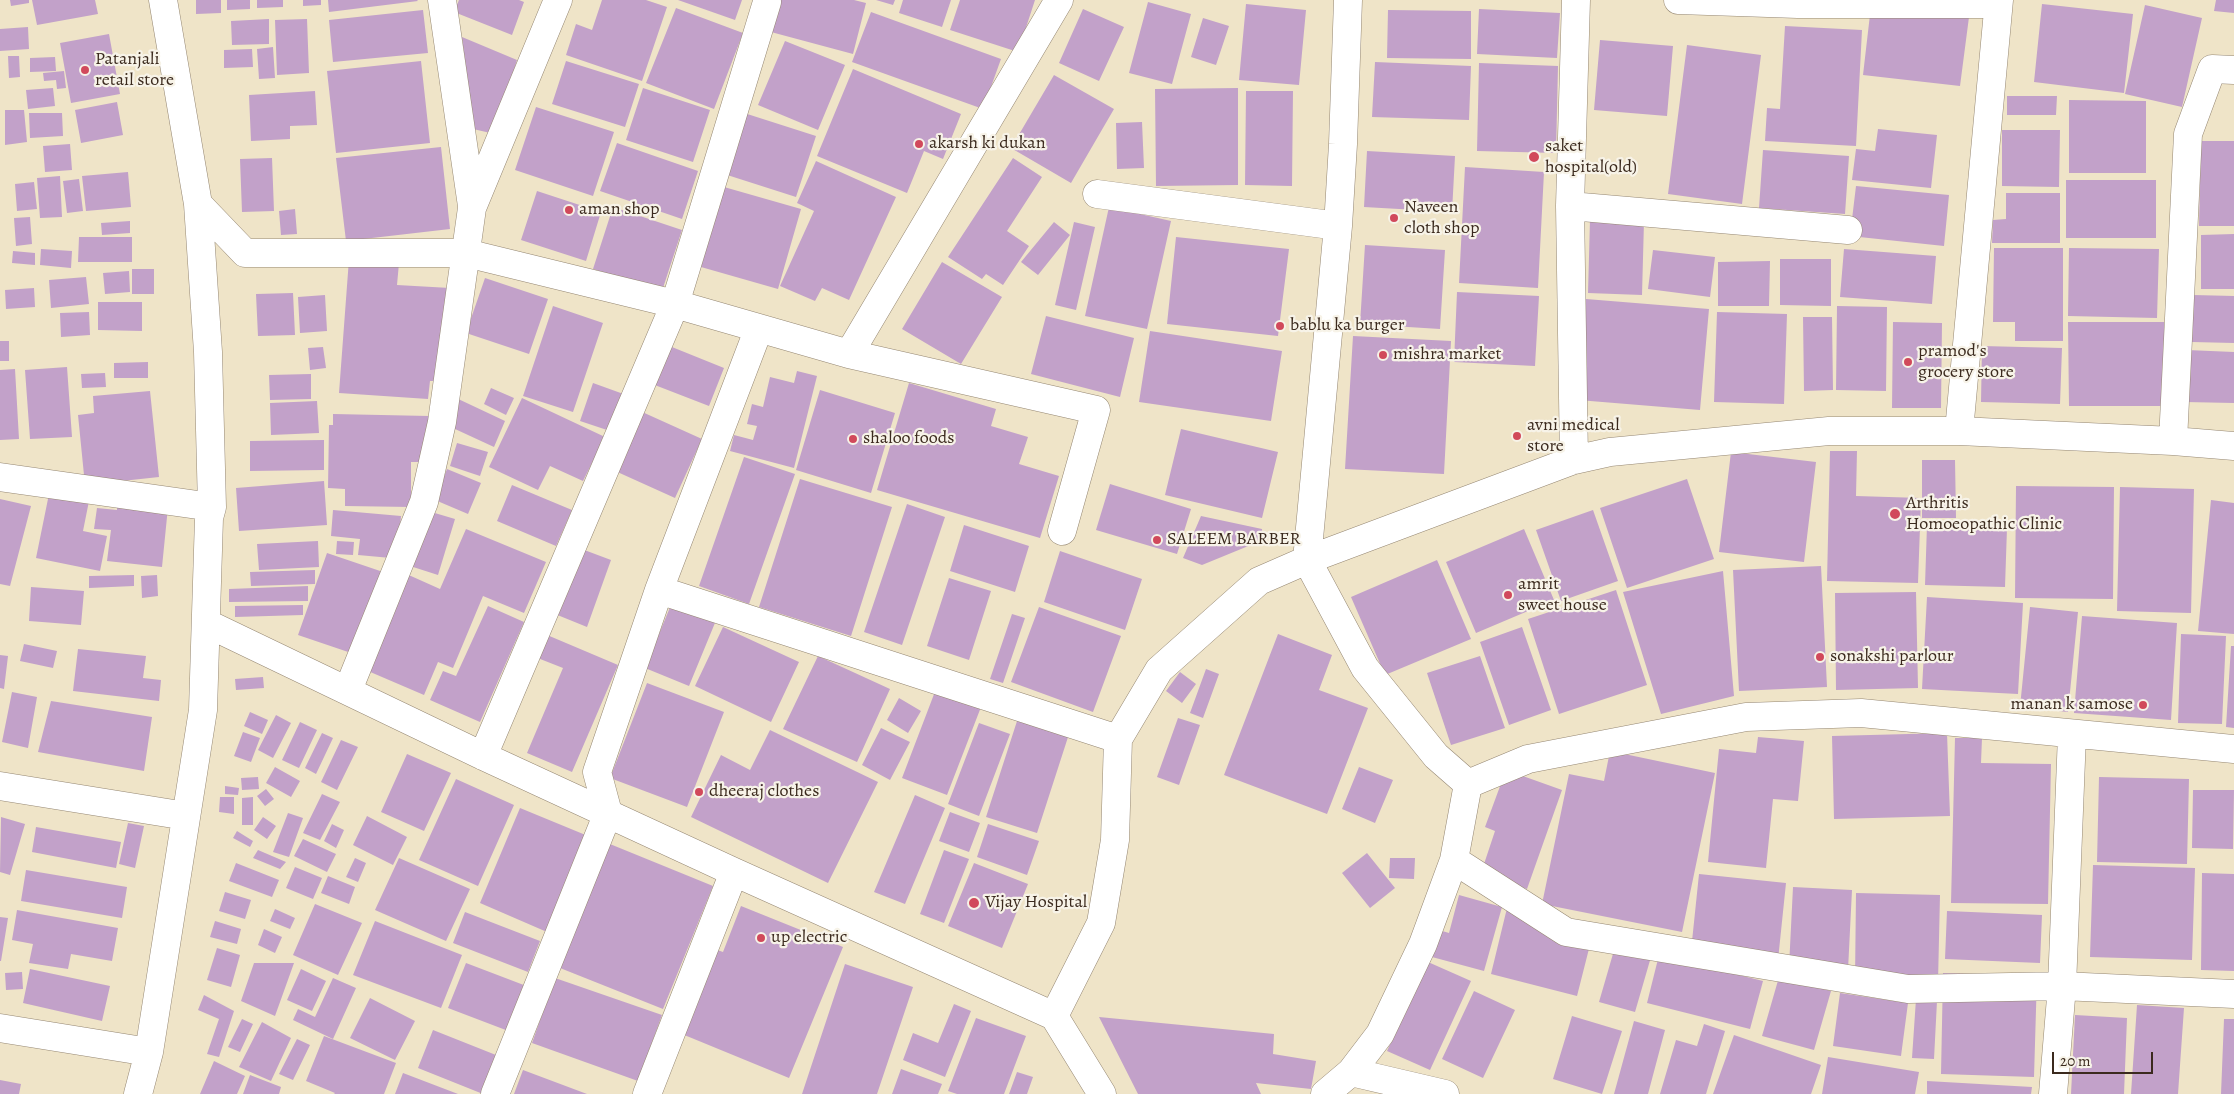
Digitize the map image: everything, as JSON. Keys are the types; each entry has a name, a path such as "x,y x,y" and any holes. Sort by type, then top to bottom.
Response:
{"street":[{"path":"138,1094 149,1052 203,710 209,518 212,506 208,352 198,204 163,0"},
{"path":"442,0 472,208"},
{"path":"348,690 424,502 442,422 472,208 558,0"},
{"path":"849,354 1059,0"},
{"path":"1348,0 1338,226 1307,560 1365,668 1436,756 1468,784"},
{"path":"1574,460 1570,206 1576,0"},
{"path":"1678,0 1999,2 1959,432"},
{"path":"483,756 676,304 767,2"},
{"path":"2172,441 2188,134 2212,69 2234,70"},
{"path":"1097,194 1338,226"},
{"path":"198,204 245,253 466,253 676,304 849,354 1096,410 1062,531"},
{"path":"1570,206 1848,230"},
{"path":"495,1094 608,813 597,772 659,590 759,328"},
{"path":"1054,1016 1101,923 1115,840 1118,739 1159,670 1259,581 1307,560 1574,460 1610,452 1829,431 1959,432 2172,441 2234,446"},
{"path":"0,477 212,506"},
{"path":"659,590 1118,739"},
{"path":"206,623 483,756 734,872 1054,1016 1102,1094"},
{"path":"1468,784 1528,759 1746,717 1861,713 2072,735 2234,749"},
{"path":"2053,1094 2062,986 2072,735"},
{"path":"1325,1094 1351,1072 1380,1034 1423,944 1454,860 1468,784"},
{"path":"0,786 186,816"},
{"path":"1454,860 1566,932 1908,989 2062,986 2234,994"},
{"path":"647,1094 734,872"},
{"path":"0,1028 149,1052"},
{"path":"1351,1072 1445,1094"}],"building":[{"path":"10,0 29,0 29,3 11,6"},
{"path":"32,0 95,0 98,14 37,25"},
{"path":"196,0 221,0 221,13 196,14"},
{"path":"227,0 250,0 250,9 227,10"},
{"path":"257,0 283,0 283,7 257,8"},
{"path":"303,0 321,0 321,5 303,6"},
{"path":"328,0 417,0 418,1 329,12"},
{"path":"459,0 519,0 524,2 512,35 454,12"},
{"path":"602,0 646,0 667,7 642,81 566,55 576,24 592,30"},
{"path":"678,0 742,0 735,20"},
{"path":"779,0 854,0 866,3 853,54 771,32"},
{"path":"876,0 895,0 893,5"},
{"path":"903,0 951,0 942,27 899,13"},
{"path":"960,0 1035,0 1018,52 950,30"},
{"path":"2216,0 2234,0 2234,13 2214,11"},
{"path":"1148,2 1191,14 1172,84 1129,73"},
{"path":"1246,4 1306,10 1299,85 1239,80"},
{"path":"2042,4 2133,14 2124,93 2034,82"},
{"path":"2145,5 2202,18 2182,107 2125,94"},
{"path":"1871,6 1969,17 1960,86 1863,75"},
{"path":"676,8 743,33 714,109 646,83"},
{"path":"1083,9 1124,27 1099,81 1059,63"},
{"path":"1479,9 1560,13 1557,58 1477,54"},
{"path":"423,10 428,53 333,62 329,20"},
{"path":"1388,10 1471,11 1471,59 1387,58"},
{"path":"871,12 1001,59 983,109 852,62"},
{"path":"1203,18 1229,26 1216,65 1191,57"},
{"path":"269,19 269,44 232,45 231,21"},
{"path":"307,19 309,73 277,75 275,20"},
{"path":"1785,26 1862,30 1856,146 1765,141 1767,108 1780,109"},
{"path":"28,27 29,49 0,51 0,29"},
{"path":"109,34 120,94 71,103 60,43"},
{"path":"462,37 517,60 495,134 473,129"},
{"path":"1600,40 1673,46 1667,116 1594,110"},
{"path":"785,41 845,65 818,130 758,105"},
{"path":"1687,45 1761,55 1742,204 1668,194"},
{"path":"273,47 275,78 259,79 257,49"},
{"path":"252,49 253,67 224,68 224,50"},
{"path":"8,56 19,56 20,77 9,78"},
{"path":"55,57 56,71 30,72 30,58"},
{"path":"421,61 430,143 336,153 327,71"},
{"path":"566,61 639,84 625,127 552,104"},
{"path":"1375,62 1471,66 1469,120 1372,117"},
{"path":"1479,63 1558,66 1556,153 1477,151"},
{"path":"853,69 961,114 943,159 924,151 907,193 817,156"},
{"path":"64,71 66,88 57,89 56,80 44,81 43,73"},
{"path":"1054,75 1114,109 1071,183 1011,148"},
{"path":"53,88 55,106 28,109 26,90"},
{"path":"643,88 710,110 693,162 626,140"},
{"path":"1238,88 1238,185 1156,186 1155,89"},
{"path":"315,91 317,125 290,126 290,139 251,141 249,95"},
{"path":"1246,91 1293,91 1292,186 1245,185"},
{"path":"2007,96 2057,96 2056,115 2007,115"},
{"path":"2069,100 2146,101 2146,173 2069,173"},
{"path":"117,102 123,135 81,143 75,110"},
{"path":"536,107 614,132 593,196 515,170"},
{"path":"5,110 24,110 27,142 5,145"},
{"path":"741,112 816,136 796,197 721,173"},
{"path":"29,113 62,113 63,136 30,138"},
{"path":"1142,122 1144,168 1117,169 1116,123"},
{"path":"1878,129 1937,135 1931,188 1852,180 1856,149 1875,151"},
{"path":"2002,130 2060,130 2059,187 2002,186"},
{"path":"2201,141 2234,141 2234,226 2199,226"},
{"path":"617,143 698,171 682,219 600,191"},
{"path":"70,144 72,170 45,172 43,146"},
{"path":"441,147 450,229 346,241 336,158"},
{"path":"1763,150 1849,156 1845,214 1759,208"},
{"path":"1367,151 1455,156 1452,212 1364,207"},
{"path":"272,158 274,211 242,212 240,159"},
{"path":"1013,158 1042,177 1007,231 1029,246 1003,285 986,274 982,279 948,257"},
{"path":"816,161 896,197 849,300 822,288 815,301 780,286 814,211 797,203"},
{"path":"1465,167 1544,172 1538,288 1459,283"},
{"path":"128,172 131,207 86,211 82,176"},
{"path":"60,176 62,217 40,218 37,178"},
{"path":"79,179 83,211 67,213 63,181"},
{"path":"2066,180 2156,180 2156,238 2066,238"},
{"path":"34,182 37,209 17,211 15,184"},
{"path":"1856,186 1949,195 1944,246 1850,236"},
{"path":"724,187 801,209 778,289 701,267"},
{"path":"537,191 601,212 586,261 521,240"},
{"path":"2006,193 2060,193 2060,243 1992,243 1993,220 2006,219"},
{"path":"613,207 682,230 662,291 593,269"},
{"path":"1109,207 1171,221 1147,329 1085,316"},
{"path":"295,209 297,234 281,235 279,211"},
{"path":"30,217 32,244 16,246 14,218"},
{"path":"1590,220 1644,221 1642,295 1588,293"},
{"path":"130,221 130,233 102,235 101,223"},
{"path":"1054,222 1070,235 1038,275 1021,262"},
{"path":"1074,222 1095,227 1076,310 1055,305"},
{"path":"2234,234 2234,289 2201,289 2201,235"},
{"path":"79,237 132,237 132,262 78,262"},
{"path":"1176,237 1289,249 1278,336 1167,324"},
{"path":"1365,245 1445,250 1440,329 1360,324"},
{"path":"1994,248 2063,248 2063,341 2015,341 2015,322 1993,322"},
{"path":"2069,248 2159,249 2157,318 2068,316"},
{"path":"41,249 72,251 71,268 40,265"},
{"path":"1844,249 1936,256 1932,304 1840,297"},
{"path":"1653,250 1715,257 1710,297 1648,289"},
{"path":"13,251 35,253 35,265 12,263"},
{"path":"349,259 399,263 397,285 450,288 444,381 430,381 428,399 339,393"},
{"path":"1780,259 1831,259 1831,306 1780,305"},
{"path":"1770,261 1769,306 1718,306 1718,262"},
{"path":"942,262 1002,297 961,364 902,329"},
{"path":"132,269 154,269 154,294 132,294"},
{"path":"129,271 130,292 105,294 103,273"},
{"path":"86,277 89,304 51,308 49,280"},
{"path":"485,278 548,299 529,354 466,333"},
{"path":"34,288 35,307 6,309 5,290"},
{"path":"1457,292 1539,296 1535,366 1454,362"},
{"path":"293,293 295,335 258,336 256,294"},
{"path":"325,295 327,331 300,333 298,297"},
{"path":"2193,295 2234,296 2234,343 2192,342"},
{"path":"1586,299 1709,309 1700,410 1578,400"},
{"path":"98,302 142,302 142,331 98,330"},
{"path":"553,306 603,323 573,412 523,396"},
{"path":"1837,306 1887,307 1886,391 1836,390"},
{"path":"89,312 90,335 61,337 60,313"},
{"path":"1717,312 1787,314 1784,404 1714,402"},
{"path":"1046,316 1134,338 1120,397 1031,374"},
{"path":"1803,317 1832,317 1833,390 1804,391"},
{"path":"1893,322 1942,323 1941,408 1892,408"},
{"path":"2068,322 2164,322 2164,406 2069,406"},
{"path":"1150,331 1282,351 1271,421 1139,402"},
{"path":"1353,336 1451,341 1444,474 1345,469"},
{"path":"0,341 9,341 9,361 0,361"},
{"path":"662,343 724,368 709,406 647,382"},
{"path":"1982,346 2062,348 2060,404 1981,402"},
{"path":"323,347 326,368 310,370 308,348"},
{"path":"2187,350 2234,352 2234,403 2185,402"},
{"path":"148,362 148,378 114,378 114,363"},
{"path":"67,367 72,437 30,439 25,370"},
{"path":"15,369 19,439 0,440 0,370"},
{"path":"797,371 817,376 794,468 730,451 734,435 753,440 757,426 747,424 752,404 763,407 770,377 794,383"},
{"path":"105,373 106,387 82,388 81,374"},
{"path":"311,374 311,399 270,400 269,375"},
{"path":"593,383 629,396 616,433 580,421"},
{"path":"909,383 996,409 991,426 1028,437 1019,464 1059,476 1040,538 877,490"},
{"path":"491,388 514,398 506,415 484,404"},
{"path":"820,390 895,413 871,493 796,470"},
{"path":"150,391 159,477 85,485 78,415 94,413 93,396"},
{"path":"454,397 505,421 494,447 442,423"},
{"path":"522,398 605,437 583,481 550,466 538,490 489,467"},
{"path":"317,401 319,433 271,435 270,403"},
{"path":"640,411 702,439 675,498 613,470"},
{"path":"333,414 429,416 428,462 411,462 411,507 345,506 345,489 328,488 329,425 333,425"},
{"path":"1181,429 1278,452 1262,518 1165,495"},
{"path":"324,440 324,470 250,471 250,441"},
{"path":"457,443 488,452 480,476 450,466"},
{"path":"1830,451 1857,451 1856,496 1921,498 1918,583 1827,581"},
{"path":"1731,452 1816,462 1804,562 1719,552"},
{"path":"744,457 795,474 749,604 699,586"},
{"path":"1922,460 1955,460 1956,518 1922,518"},
{"path":"447,469 481,483 468,514 435,500"},
{"path":"800,479 892,507 851,636 759,607"},
{"path":"1687,479 1714,559 1627,588 1600,508"},
{"path":"324,481 327,525 239,531 236,488"},
{"path":"1110,484 1191,509 1177,554 1096,530"},
{"path":"512,485 572,510 556,546 497,521"},
{"path":"2016,486 2114,487 2113,599 2015,598"},
{"path":"2120,487 2194,489 2191,613 2117,611"},
{"path":"49,494 89,501 83,531 107,536 100,571 36,558"},
{"path":"0,499 31,506 10,586 0,584"},
{"path":"2211,500 2234,503 2234,634 2198,631"},
{"path":"117,501 168,507 162,567 107,561 111,530 94,529 97,508 117,510"},
{"path":"907,504 945,517 902,645 864,632"},
{"path":"333,510 401,516 399,541 393,541 391,558 358,555 360,539 331,536"},
{"path":"1593,510 1618,581 1561,601 1536,530"},
{"path":"428,511 455,519 438,575 410,566"},
{"path":"1201,516 1262,529 1263,540 1202,565 1183,558"},
{"path":"964,525 1029,546 1015,592 950,571"},
{"path":"1927,525 2007,528 2005,587 1925,585"},
{"path":"466,529 546,562 524,613 483,596 453,668 438,662 424,695 361,668 402,572 440,589"},
{"path":"1524,529 1554,600 1476,633 1446,562"},
{"path":"318,541 319,567 259,570 257,544"},
{"path":"337,541 354,542 353,555 336,554"},
{"path":"579,548 611,560 587,627 555,614"},
{"path":"1060,551 1142,579 1125,630 1044,602"},
{"path":"327,553 389,574 360,656 298,635"},
{"path":"1437,560 1471,639 1385,675 1351,597"},
{"path":"1821,566 1827,687 1739,691 1733,570"},
{"path":"315,570 315,584 251,586 250,572"},
{"path":"1723,571 1734,696 1661,714 1623,592"},
{"path":"134,575 134,586 89,588 89,576"},
{"path":"157,575 158,596 142,598 141,576"},
{"path":"949,578 991,591 969,660 927,646"},
{"path":"308,586 308,601 229,602 229,589"},
{"path":"31,587 84,591 81,625 29,621"},
{"path":"1616,590 1647,685 1559,714 1528,619"},
{"path":"1916,592 1918,688 1836,690 1835,593"},
{"path":"1927,597 2023,603 2018,694 1922,689"},
{"path":"673,600 717,618 689,686 645,668"},
{"path":"303,605 303,615 235,617 235,606"},
{"path":"488,606 524,622 480,722 430,700 443,671 456,676"},
{"path":"1039,607 1121,636 1093,712 1011,682"},
{"path":"2030,607 2078,612 2068,712 2020,707"},
{"path":"1012,614 1025,618 1003,683 990,679"},
{"path":"2082,616 2177,623 2171,720 2074,713"},
{"path":"723,627 799,662 771,722 695,686"},
{"path":"1522,627 1551,710 1509,725 1480,642"},
{"path":"540,632 618,665 572,772 527,753 563,668 530,655"},
{"path":"1278,634 1332,655 1319,690 1368,708 1327,814 1224,775"},
{"path":"2181,634 2226,636 2222,724 2178,723"},
{"path":"24,644 57,651 53,668 20,661"},
{"path":"2231,646 2234,646 2234,728 2226,727"},
{"path":"78,649 146,656 143,678 161,680 159,701 73,691"},
{"path":"0,655 8,656 4,689 0,688"},
{"path":"818,656 890,689 857,762 783,729"},
{"path":"1480,656 1505,728 1451,745 1427,673"},
{"path":"1206,669 1219,674 1203,718 1190,713"},
{"path":"1180,672 1196,684 1182,703 1166,691"},
{"path":"263,677 264,688 236,690 235,679"},
{"path":"647,683 724,712 687,807 610,778"},
{"path":"936,689 981,707 947,795 902,778"},
{"path":"12,692 37,697 28,748 2,742"},
{"path":"899,698 921,711 908,733 887,720"},
{"path":"51,701 152,717 144,771 38,752"},
{"path":"250,712 268,720 262,734 244,726"},
{"path":"276,715 291,723 273,758 258,750"},
{"path":"1018,718 1069,734 1037,833 986,817"},
{"path":"1178,718 1200,725 1179,785 1157,777"},
{"path":"300,722 317,730 299,768 282,760"},
{"path":"979,723 1010,734 979,816 948,804"},
{"path":"881,728 910,742 890,780 862,765"},
{"path":"770,730 878,782 828,883 691,817 721,755 750,770"},
{"path":"243,732 260,738 251,762 234,756"},
{"path":"322,733 333,738 316,774 305,768"},
{"path":"1947,733 1950,816 1834,819 1832,736"},
{"path":"1758,737 1804,741 1798,801 1773,799 1766,868 1708,862 1719,749 1756,753"},
{"path":"1955,738 1982,738 1981,763 2051,764 2048,904 1951,903"},
{"path":"341,740 358,747 337,790 321,782"},
{"path":"1610,751 1715,773 1682,932 1542,904 1569,774 1604,781"},
{"path":"407,754 451,773 424,831 381,812"},
{"path":"275,767 300,781 291,797 266,783"},
{"path":"1359,767 1393,780 1375,823 1342,809"},
{"path":"1506,770 1562,790 1527,889 1481,873 1495,831 1485,827"},
{"path":"258,777 259,789 242,790 241,778"},
{"path":"2099,777 2189,779 2187,864 2097,862"},
{"path":"456,779 514,805 478,886 419,860"},
{"path":"225,786 239,788 238,795 225,794"},
{"path":"266,789 274,799 265,806 257,796"},
{"path":"2193,790 2234,790 2233,849 2192,848"},
{"path":"322,794 340,802 320,840 303,833"},
{"path":"915,795 945,808 905,904 874,892"},
{"path":"220,797 234,797 234,814 219,812"},
{"path":"253,797 253,825 242,825 242,798"},
{"path":"520,808 588,836 547,932 480,903"},
{"path":"950,812 980,823 969,852 939,841"},
{"path":"288,813 303,818 289,857 273,852"},
{"path":"367,816 407,837 393,865 353,845"},
{"path":"1,817 25,824 10,875 0,872"},
{"path":"263,817 276,826 267,839 254,830"},
{"path":"128,823 144,826 135,868 119,864"},
{"path":"332,824 344,830 336,848 324,841"},
{"path":"988,824 1039,841 1027,875 977,857"},
{"path":"36,827 121,842 116,868 32,852"},
{"path":"237,831 253,841 250,847 233,838"},
{"path":"303,839 336,854 327,872 294,856"},
{"path":"605,842 713,886 663,1009 555,966"},
{"path":"258,850 286,862 280,869 253,858"},
{"path":"944,850 969,859 944,923 920,914"},
{"path":"1367,853 1395,888 1370,908 1342,873"},
{"path":"355,858 366,863 358,882 346,877"},
{"path":"399,858 470,889 446,941 375,910"},
{"path":"1390,858 1415,858 1414,879 1389,878"},
{"path":"236,863 279,880 272,897 229,881"},
{"path":"974,863 1028,884 1002,948 948,926"},
{"path":"2093,865 2195,868 2192,960 2090,957"},
{"path":"295,867 322,878 313,899 286,888"},
{"path":"26,870 127,887 122,918 21,901"},
{"path":"2202,873 2234,874 2234,971 2201,970"},
{"path":"1699,874 1786,883 1778,960 1691,951"},
{"path":"328,876 355,887 349,904 321,893"},
{"path":"1793,887 1852,890 1848,970 1789,967"},
{"path":"225,892 251,900 245,919 219,911"},
{"path":"1856,893 1940,895 1938,982 1855,980"},
{"path":"1459,895 1502,907 1484,971 1432,957 1439,930 1449,933"},
{"path":"315,904 362,923 338,975 293,955"},
{"path":"1508,904 1595,925 1577,996 1491,974"},
{"path":"741,906 843,947 789,1078 677,1032 712,948 723,952"},
{"path":"275,909 295,918 290,929 270,921"},
{"path":"17,910 118,928 112,961 71,954 68,969 29,963 33,944 12,940"},
{"path":"1947,911 2042,915 2040,963 1945,959"},
{"path":"465,912 540,941 528,972 453,943"},
{"path":"0,917 8,918 1,961 0,961"},
{"path":"215,921 241,929 237,944 210,937"},
{"path":"375,921 462,955 441,1008 353,975"},
{"path":"264,929 282,937 275,953 258,945"},
{"path":"1617,940 1653,950 1635,1012 1599,1002"},
{"path":"217,948 240,955 231,987 207,980"},
{"path":"1659,955 1763,981 1750,1029 1647,1003"},
{"path":"1428,962 1471,981 1430,1070 1387,1051"},
{"path":"254,963 294,963 275,1016 241,1001"},
{"path":"466,963 529,987 511,1032 448,1008"},
{"path":"845,964 913,987 877,1094 802,1094"},
{"path":"30,969 110,986 102,1021 23,1003"},
{"path":"301,969 326,981 312,1011 287,1000"},
{"path":"22,972 23,989 6,990 5,973"},
{"path":"1943,973 2037,976 2034,1077 1941,1074"},
{"path":"1779,977 1831,991 1814,1050 1762,1036"},
{"path":"333,978 356,988 333,1039 293,1020 298,1009 315,1017"},
{"path":"555,978 662,1015 638,1081 532,1043"},
{"path":"1474,991 1515,1010 1483,1078 1442,1059"},
{"path":"1840,993 1908,1003 1901,1056 1833,1046"},
{"path":"204,995 234,1011 219,1057 207,1054 219,1019 198,1010"},
{"path":"370,998 415,1021 395,1060 350,1038"},
{"path":"1916,999 1937,1001 1934,1059 1912,1058"},
{"path":"954,1004 971,1011 945,1077 903,1060 913,1033 938,1043"},
{"path":"2137,1005 2184,1008 2178,1094 2131,1094"},
{"path":"2075,1015 2127,1018 2124,1094 2071,1094"},
{"path":"1572,1016 1622,1031 1602,1094 1553,1079"},
{"path":"1099,1017 1274,1034 1273,1054 1316,1061 1311,1089 1256,1083 1261,1094 1138,1094"},
{"path":"976,1018 1026,1036 1004,1094 957,1094 948,1091"},
{"path":"242,1019 253,1024 240,1052 228,1047"},
{"path":"2224,1019 2234,1019 2234,1094 2221,1094"},
{"path":"1634,1021 1665,1030 1648,1094 1614,1094"},
{"path":"262,1022 291,1038 271,1081 239,1067"},
{"path":"1704,1024 1725,1031 1706,1094 1660,1094 1676,1040 1697,1046"},
{"path":"433,1030 501,1057 483,1094 418,1068"},
{"path":"1734,1035 1821,1065 1811,1094 1713,1094"},
{"path":"324,1036 396,1063 384,1094 334,1094 306,1081"},
{"path":"297,1039 310,1045 293,1080 279,1074"},
{"path":"1828,1057 1919,1072 1915,1094 1822,1094"},
{"path":"214,1061 245,1076 237,1094 200,1094"},
{"path":"901,1069 942,1084 938,1094 892,1094"},
{"path":"523,1070 587,1094 514,1094"},
{"path":"1017,1072 1033,1077 1027,1094 1009,1094"},
{"path":"403,1073 458,1094 395,1094"},
{"path":"250,1075 281,1087 279,1094 243,1094"},
{"path":"0,1080 21,1084 19,1094 0,1094"},
{"path":"1927,1081 2032,1087 2031,1094 1927,1094"}],"place":[{"name":"Patanjali retail store","path":"85,70"},
{"name":"akarsh ki dukan","path":"919,144"},
{"name":"saket hospital(old)","path":"1534,157"},
{"name":"aman shop","path":"569,210"},
{"name":"Naveen cloth shop","path":"1394,218"},
{"name":"bablu ka burger","path":"1280,326"},
{"name":"mishra market","path":"1383,355"},
{"name":"pramod's grocery store","path":"1908,362"},
{"name":"avni medical store","path":"1517,436"},
{"name":"shaloo foods","path":"853,439"},
{"name":"Arthritis Homoeopathic Clinic","path":"1895,514"},
{"name":"SALEEM BARBER","path":"1157,540"},
{"name":"amrit sweet house","path":"1508,595"},
{"name":"sonakshi parlour","path":"1820,657"},
{"name":"manan k samose","path":"2143,705"},
{"name":"dheeraj clothes","path":"699,792"},
{"name":"Vijay Hospital","path":"974,903"},
{"name":"up electric","path":"761,938"}]}
